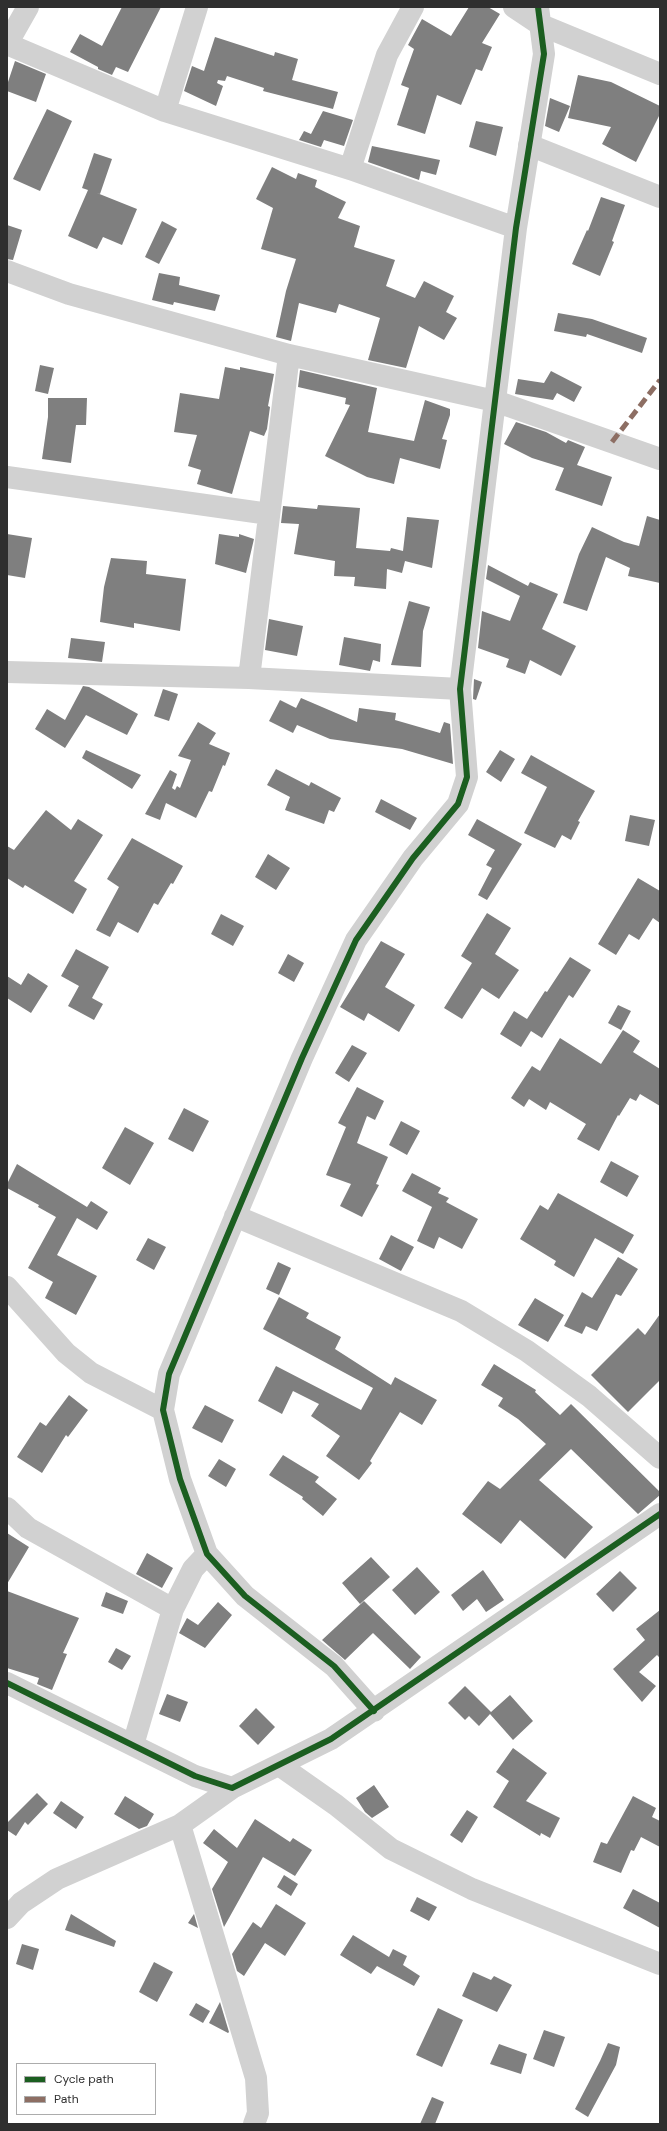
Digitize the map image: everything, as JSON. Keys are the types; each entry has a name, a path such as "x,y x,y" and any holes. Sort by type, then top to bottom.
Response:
{"street":[{"path":"28,7 7,44 165,112 350,169 516,228"},
{"path":"165,112 197,7"},
{"path":"350,169 387,55 413,7"},
{"path":"514,7 540,16 660,74"},
{"path":"374,1711 334,1666 244,1596 207,1554 180,1479 163,1410 169,1374 302,1058 356,940 413,858 458,804 467,777 460,689 516,228 544,54 540,16"},
{"path":"529,145 660,197"},
{"path":"7,271 69,294 289,355 495,402 660,459"},
{"path":"249,678 289,355"},
{"path":"7,477 270,514"},
{"path":"7,672 249,678 460,689"},
{"path":"235,1216 461,1311 527,1351 589,1396 660,1458"},
{"path":"7,1287 66,1353 92,1373 163,1410"},
{"path":"7,1508 28,1528 173,1609"},
{"path":"7,1918 21,1903 57,1879 180,1825 232,1788 331,1740 660,1514"},
{"path":"133,1745 173,1609 193,1569 207,1554"},
{"path":"7,1682 195,1776 232,1788"},
{"path":"279,1765 336,1805 391,1849 472,1889 636,1956 660,1964"},
{"path":"180,1825 256,2078 258,2113 254,2124"}],"building":[{"path":"122,7 161,7 128,72 116,67 112,75 98,69 98,67 70,52 80,34 102,46"},
{"path":"469,7 488,7 500,14 482,43 492,47 482,71 476,69 461,105 437,95 425,134 397,125 409,88 401,85 414,49 408,45 422,19 451,36"},
{"path":"215,37 274,56 275,52 298,59 292,80 338,92 333,109 263,91 264,88 227,76 225,81 218,80 217,83 223,86 216,106 184,91 192,66 204,71"},
{"path":"15,61 46,74 36,102 7,91 7,85"},
{"path":"578,75 611,82 660,106 660,114 636,162 602,144 611,127 568,118"},
{"path":"550,98 570,106 559,132 545,126"},
{"path":"47,109 72,121 40,191 13,179"},
{"path":"323,111 353,120 344,146 324,140 321,147 299,140 304,131 311,134"},
{"path":"476,121 503,127 496,156 469,147"},
{"path":"372,146 440,160 436,175 421,171 419,180 368,162"},
{"path":"94,153 112,159 100,194 97,193 137,209 122,245 103,237 97,249 68,236 88,190 82,188"},
{"path":"272,167 296,179 298,173 317,180 315,187 346,202 338,218 360,226 354,247 395,260 386,286 415,298 424,281 454,296 446,312 457,318 444,340 419,326 406,368 368,360 380,318 339,304 336,313 299,303 291,341 276,337 286,291 296,259 261,249 273,208 256,199"},
{"path":"601,197 625,205 612,241 614,242 600,276 572,264 587,230 588,231"},
{"path":"162,221 177,229 159,264 145,257"},
{"path":"7,225 22,230 13,260 7,259"},
{"path":"159,273 180,277 179,285 220,295 215,311 174,302 173,305 152,300"},
{"path":"558,313 592,319 647,338 642,353 587,334 586,337 554,331"},
{"path":"40,365 54,368 48,394 35,391"},
{"path":"225,367 240,370 240,367 274,374 268,406 270,407 267,429 264,436 250,431 232,494 197,484 201,470 188,466 197,435 174,432 180,393 219,399"},
{"path":"300,370 377,388 368,432 414,441 425,400 450,409 450,415 442,439 447,440 440,469 400,458 394,484 367,477 325,456 350,405 345,404 346,398 298,387"},
{"path":"551,371 582,387 574,402 557,393 553,400 515,394 518,379 544,383"},
{"path":"48,398 87,398 86,425 76,425 71,463 42,459 48,417"},
{"path":"516,422 546,432 566,443 568,440 585,447 577,465 612,477 602,506 555,490 564,468 532,458 504,444"},
{"path":"318,505 360,508 356,548 390,551 391,548 403,551 407,517 439,520 432,568 405,561 402,573 387,569 386,589 354,586 355,577 334,576 335,561 294,554 299,524 281,523 283,506 317,509"},
{"path":"647,516 660,520 660,583 628,576 630,568 606,557 587,611 563,603 579,554 592,527 624,542 639,546"},
{"path":"7,534 32,538 25,578 7,575"},
{"path":"219,534 239,537 239,534 254,539 246,573 215,564"},
{"path":"111,558 147,561 146,574 186,579 180,631 134,623 134,628 100,622 104,587"},
{"path":"488,565 528,586 530,582 558,594 542,629 576,646 561,676 530,660 525,674 506,667 509,659 478,648 482,611 510,621 520,596 486,579"},
{"path":"409,601 430,607 423,631 421,667 391,665"},
{"path":"269,619 303,626 297,656 265,650"},
{"path":"344,637 381,644 380,662 373,660 370,671 339,665"},
{"path":"71,638 105,642 102,662 68,658"},
{"path":"474,679 482,682 476,700 473,699"},
{"path":"83,686 89,687 138,714 127,735 86,715 65,748 35,729 47,709 65,720"},
{"path":"163,689 178,694 169,721 154,716"},
{"path":"301,698 357,722 359,708 396,713 395,720 440,733 444,722 450,724 453,764 402,749 330,739 297,725 293,733 269,721 280,700 296,708"},
{"path":"198,722 216,733 209,744 230,753 225,766 223,765 212,792 209,791 196,818 166,803 160,820 145,814 170,770 177,774 172,788 175,790 177,786 180,788 191,760 178,756"},
{"path":"86,750 141,775 132,789 82,758"},
{"path":"500,750 515,759 501,782 486,772"},
{"path":"531,755 595,791 578,821 580,822 571,840 562,835 555,848 524,833 547,787 521,773"},
{"path":"276,769 309,786 311,782 341,798 334,812 329,810 324,824 285,810 290,797 267,785"},
{"path":"381,799 417,818 410,830 375,812"},
{"path":"46,810 71,830 78,819 103,835 74,881 87,889 73,914 25,885 23,888 7,878 7,846 14,850"},
{"path":"630,815 655,820 649,846 625,841"},
{"path":"477,819 522,844 487,900 478,895 492,868 486,865 495,850 468,835"},
{"path":"132,838 183,866 173,884 171,883 158,905 154,903 138,933 118,922 110,937 96,930 119,887 107,879"},
{"path":"268,854 290,868 276,890 255,877"},
{"path":"638,878 660,891 660,923 653,918 639,940 629,934 616,955 598,944"},
{"path":"487,913 511,928 495,954 519,970 499,999 482,988 462,1019 444,1008 472,963 461,956"},
{"path":"221,914 244,926 233,946 211,934"},
{"path":"381,941 405,954 385,987 415,1005 399,1032 368,1013 364,1021 340,1007"},
{"path":"76,949 109,967 92,998 103,1004 94,1020 68,1006 79,986 61,976"},
{"path":"288,954 304,963 294,982 278,973"},
{"path":"570,957 591,970 573,998 569,995 542,1038 531,1031 521,1047 500,1034 514,1011 527,1019"},
{"path":"28,973 48,986 31,1013 7,998 7,976 21,985"},
{"path":"618,1005 631,1011 621,1030 608,1023"},
{"path":"623,1030 640,1041 633,1052 660,1069 660,1106 640,1094 636,1101 630,1098 619,1116 618,1115 599,1151 577,1139 586,1124 550,1102 546,1110 529,1099 524,1107 511,1098 532,1066 540,1071 560,1038 601,1064"},
{"path":"352,1045 367,1053 349,1082 335,1073"},
{"path":"357,1087 384,1101 375,1120 367,1116 357,1143 388,1157 376,1184 379,1185 362,1217 340,1206 351,1184 326,1175 346,1127 338,1123"},
{"path":"184,1108 209,1121 193,1152 168,1139"},
{"path":"401,1121 420,1131 407,1155 389,1145"},
{"path":"125,1127 154,1143 130,1185 102,1168"},
{"path":"611,1161 639,1176 627,1197 600,1182"},
{"path":"17,1164 87,1207 91,1201 108,1212 97,1230 77,1218 57,1255 97,1276 76,1315 45,1298 53,1282 28,1268 56,1217 38,1207 39,1205 7,1188 7,1184"},
{"path":"412,1173 441,1188 438,1193 449,1198 446,1202 478,1219 462,1249 439,1237 434,1249 417,1241 432,1207 402,1191"},
{"path":"558,1193 634,1235 623,1254 595,1238 574,1277 554,1265 556,1261 520,1239 540,1205 548,1210"},
{"path":"391,1235 414,1247 401,1271 379,1259"},
{"path":"148,1238 166,1247 154,1270 136,1260"},
{"path":"618,1257 638,1269 621,1296 616,1294 597,1331 586,1326 582,1334 564,1326 582,1292 592,1298"},
{"path":"278,1262 291,1268 279,1295 266,1289"},
{"path":"279,1297 309,1313 306,1318 341,1337 335,1349 391,1385 395,1377 437,1400 422,1425 400,1412 370,1461 372,1463 359,1480 326,1456 340,1436 311,1416 319,1404 293,1391 282,1414 258,1401 276,1366 361,1410 373,1388 263,1329"},
{"path":"535,1298 564,1315 548,1342 518,1325"},
{"path":"660,1314 660,1380 628,1412 591,1375 638,1328 645,1335"},
{"path":"494,1364 536,1390 535,1392 560,1415 571,1404 660,1492 660,1495 638,1514 571,1449 539,1480 593,1527 565,1559 520,1520 501,1544 462,1514 488,1481 500,1489 546,1444 518,1419 498,1406 503,1398 481,1385"},
{"path":"69,1395 88,1410 68,1437 66,1435 42,1473 17,1457 40,1422 46,1426"},
{"path":"205,1405 234,1420 222,1443 192,1428"},
{"path":"283,1455 319,1477 315,1482 337,1499 323,1516 302,1499 303,1497 269,1475"},
{"path":"219,1459 236,1469 226,1487 208,1476"},
{"path":"7,1533 29,1547 7,1584"},
{"path":"147,1553 173,1568 162,1588 136,1574"},
{"path":"371,1557 390,1577 360,1604 342,1583"},
{"path":"417,1567 440,1592 415,1615 392,1590"},
{"path":"483,1570 504,1600 486,1612 477,1599 463,1611 451,1595"},
{"path":"620,1571 637,1588 613,1612 596,1594"},
{"path":"7,1591 79,1618 63,1653 67,1654 52,1690 37,1684 39,1678 7,1668"},
{"path":"106,1592 128,1601 123,1614 101,1606"},
{"path":"364,1601 421,1657 410,1669 373,1633 345,1660 322,1640"},
{"path":"218,1602 232,1615 205,1648 179,1633 187,1618 198,1625"},
{"path":"660,1610 660,1658 657,1655 639,1672 656,1686 642,1702 613,1669 645,1640 636,1629"},
{"path":"116,1648 131,1656 122,1670 108,1662"},
{"path":"465,1686 491,1712 510,1695 533,1721 513,1740 490,1714 479,1726 469,1716 465,1720 448,1703"},
{"path":"167,1694 188,1702 180,1722 159,1714"},
{"path":"256,1708 275,1727 258,1745 239,1726"},
{"path":"513,1748 547,1773 526,1801 560,1818 550,1838 541,1833 540,1836 493,1807 509,1781 496,1772"},
{"path":"374,1785 389,1807 372,1818 365,1812 356,1798"},
{"path":"37,1793 48,1804 28,1825 25,1822 16,1836 7,1830 7,1823"},
{"path":"125,1796 154,1814 147,1826 139,1829 114,1814"},
{"path":"633,1796 656,1808 652,1817 660,1821 660,1847 641,1837 634,1851 631,1850 621,1873 593,1862 601,1842 607,1844"},
{"path":"61,1801 84,1817 76,1829 53,1813"},
{"path":"467,1810 478,1817 462,1843 450,1835"},
{"path":"255,1819 290,1842 293,1838 312,1850 295,1876 263,1857 224,1927 212,1889 228,1862 203,1843 214,1829 237,1848"},
{"path":"284,1875 298,1884 291,1896 277,1887"},
{"path":"633,1889 660,1903 660,1928 623,1908"},
{"path":"417,1897 437,1907 429,1921 410,1911"},
{"path":"276,1904 306,1923 285,1956 265,1943 244,1976 237,1971 232,1954 253,1922 261,1928"},
{"path":"71,1914 116,1941 114,1947 65,1930"},
{"path":"194,1914 198,1928 188,1923"},
{"path":"353,1935 389,1957 393,1949 407,1956 403,1965 420,1976 414,1986 377,1966 371,1974 340,1955"},
{"path":"22,1944 39,1949 33,1970 16,1964"},
{"path":"154,1962 173,1972 157,2002 139,1992"},
{"path":"473,1972 491,1980 494,1976 512,1985 497,2012 462,1996"},
{"path":"220,2002 229,2032 228,2033 209,2023"},
{"path":"196,2003 210,2011 203,2023 189,2015"},
{"path":"438,2008 463,2020 442,2067 416,2055"},
{"path":"544,2030 565,2037 554,2067 533,2059"},
{"path":"608,2043 620,2047 616,2065 588,2117 575,2109"},
{"path":"499,2044 527,2054 521,2074 490,2064"},
{"path":"432,2097 444,2102 435,2124 420,2124"}],"marked path":[{"path":"612,442 660,380"}],"cycle path":[{"path":"374,1711 334,1666 245,1596 207,1554 180,1479 163,1410 169,1374 302,1058 356,940 413,858 458,804 467,777 460,689 516,228 544,54 538,7"},
{"path":"7,1683 195,1776 232,1788 331,1739 660,1514"}]}
